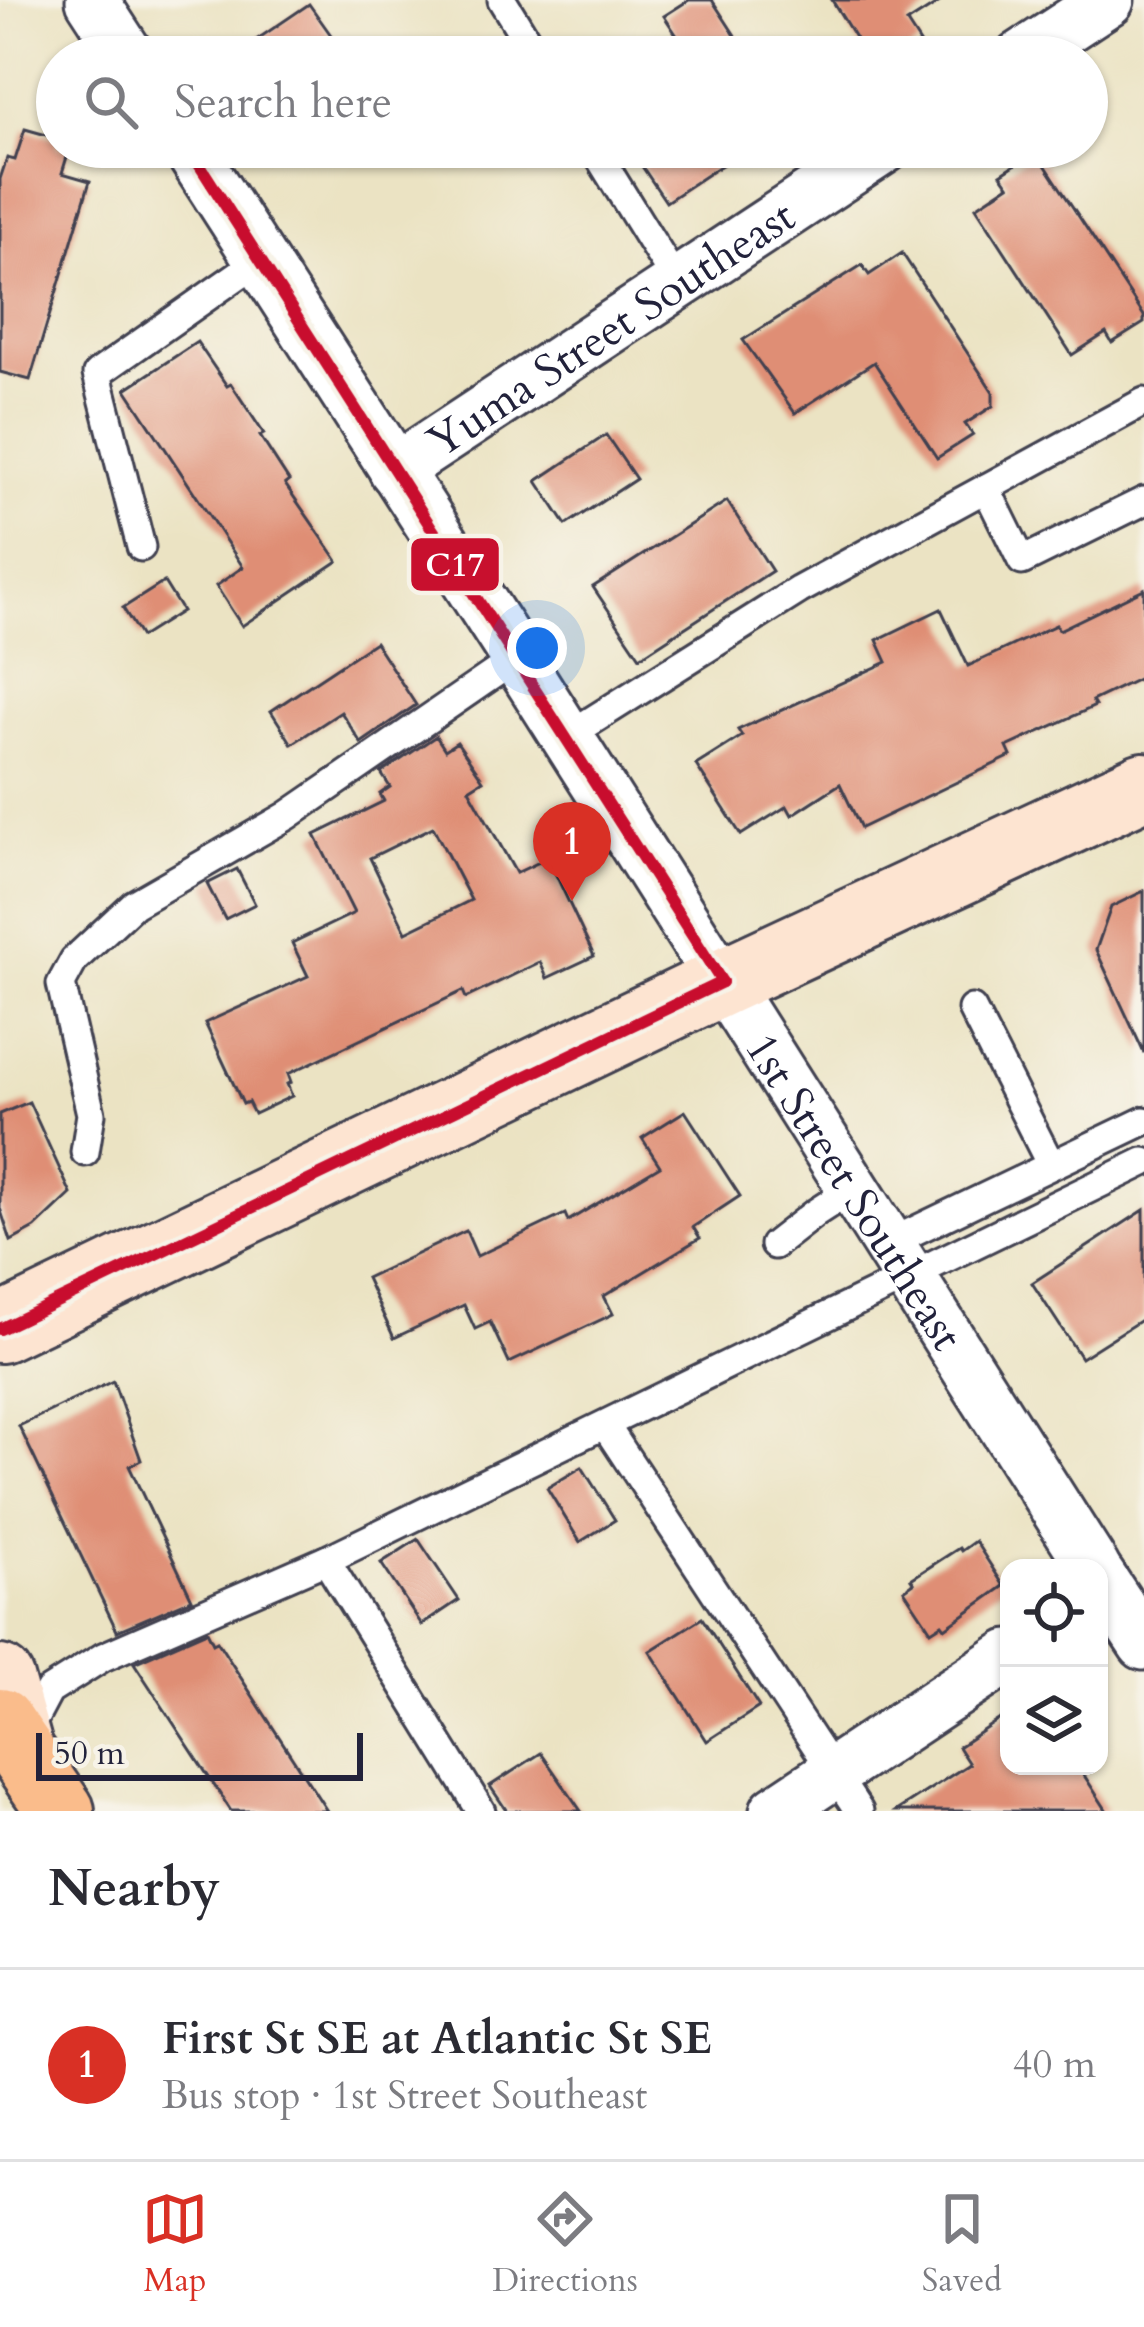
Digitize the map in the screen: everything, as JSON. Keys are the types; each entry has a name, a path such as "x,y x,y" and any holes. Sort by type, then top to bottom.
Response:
{"main road":[{"path":"10,1734 61,1811"}],"street":[{"path":"92,0 115,36"},
{"path":"1053,36 1108,0"},
{"name":"1st Street Southeast","path":"202,168 517,658 1084,1559"},
{"name":"Yuma Street Southeast","path":"395,470 852,168"},
{"path":"0,1329 722,982 1144,786"},
{"name":"1st Street Southeast","path":"1108,1595 1144,1644"},
{"path":"776,1811 846,1792 1000,1664"},
{"path":"0,1679 10,1734"}],"lane":[{"path":"502,0 524,36"},
{"path":"606,168 677,284"},
{"path":"141,548 97,374 261,259"},
{"path":"566,737 799,590 1144,402"},
{"path":"986,488 1022,561 1144,501"},
{"path":"85,1152 92,1114 61,984 74,960 134,904 286,817 517,658"},
{"path":"971,1010 1051,1166"},
{"path":"10,1734 49,1691 103,1657 326,1560 604,1425 898,1261 1051,1166 1144,1121"},
{"path":"898,1261 1144,1162"},
{"path":"774,1245 852,1190"},
{"path":"604,1425 846,1792"},
{"path":"326,1560 481,1811"}],"building":[{"path":"689,0 712,0 735,36 677,36 664,16"},
{"path":"832,0 943,0 907,23 915,36 854,36"},
{"path":"309,4 332,36 262,36"},
{"path":"25,129 36,132 36,168 64,168 62,173 90,181 30,380 0,372 0,179 7,158 15,160"},
{"path":"643,168 717,168 666,202"},
{"path":"1010,168 1047,168 1144,316 1144,323 1112,343 1106,333 1072,355 976,207 1009,185 1001,174"},
{"path":"902,253 993,392 993,406 965,424 973,435 937,458 874,362 795,413 743,340 862,265 869,275"},
{"path":"197,342 264,434 260,436 289,481 285,484 338,561 242,626 216,586 243,567 126,389"},
{"path":"606,435 636,479 566,525 537,481"},
{"path":"727,501 772,571 640,657 593,587"},
{"path":"164,582 182,611 141,637 123,608"},
{"path":"1144,589 1144,676 1092,701 1095,706 1007,747 1011,756 861,828 840,784 792,815 787,806 741,835 696,765 742,736 738,730 887,662 877,640 941,609 968,666"},
{"path":"375,642 416,705 361,743 341,712 292,744 271,711"},
{"path":"436,736 445,750 457,742 483,780 469,789 516,873 548,858 594,956 547,978 540,962 466,998 463,991 288,1074 292,1096 254,1114 248,1102 243,1104 205,1023 308,976 292,943 354,913 315,835 384,801 380,794 390,787 381,773","holes":["433,827 471,900 406,932 370,858"]},
{"path":"237,869 255,904 225,919 207,884"},
{"path":"1144,891 1144,1053 1096,950 1111,907"},
{"path":"29,1102 71,1194 35,1228 11,1241 0,1208 0,1114"},
{"path":"685,1111 740,1196 693,1227 700,1238 604,1296 613,1314 509,1363 490,1322 475,1329 464,1305 394,1338 366,1278 466,1231 477,1256 565,1214 568,1221 660,1166 642,1138"},
{"path":"1144,1210 1144,1318 1081,1358 1032,1283"},
{"path":"113,1381 141,1460 129,1466 192,1599 117,1631 19,1426"},
{"path":"582,1467 615,1520 580,1542 547,1488"},
{"path":"418,1539 459,1600 422,1625 381,1563"},
{"path":"975,1541 1000,1580 1000,1589 945,1628 942,1624 931,1631 904,1590 914,1583 911,1579"},
{"path":"702,1618 759,1707 707,1741 650,1651"},
{"path":"207,1631 327,1811 231,1811 134,1663"},
{"path":"1000,1719 1000,1775 1084,1775 1107,1811 896,1811 969,1764 958,1747"},
{"path":"541,1753 581,1811 507,1811 490,1786"}],"transit line":[{"name":"C17","path":"201,168 722,982"},
{"name":"C17","path":"0,1329 722,982"}],"place":[{"name":"First St SE at Atlantic St SE","path":"572,901"}]}
